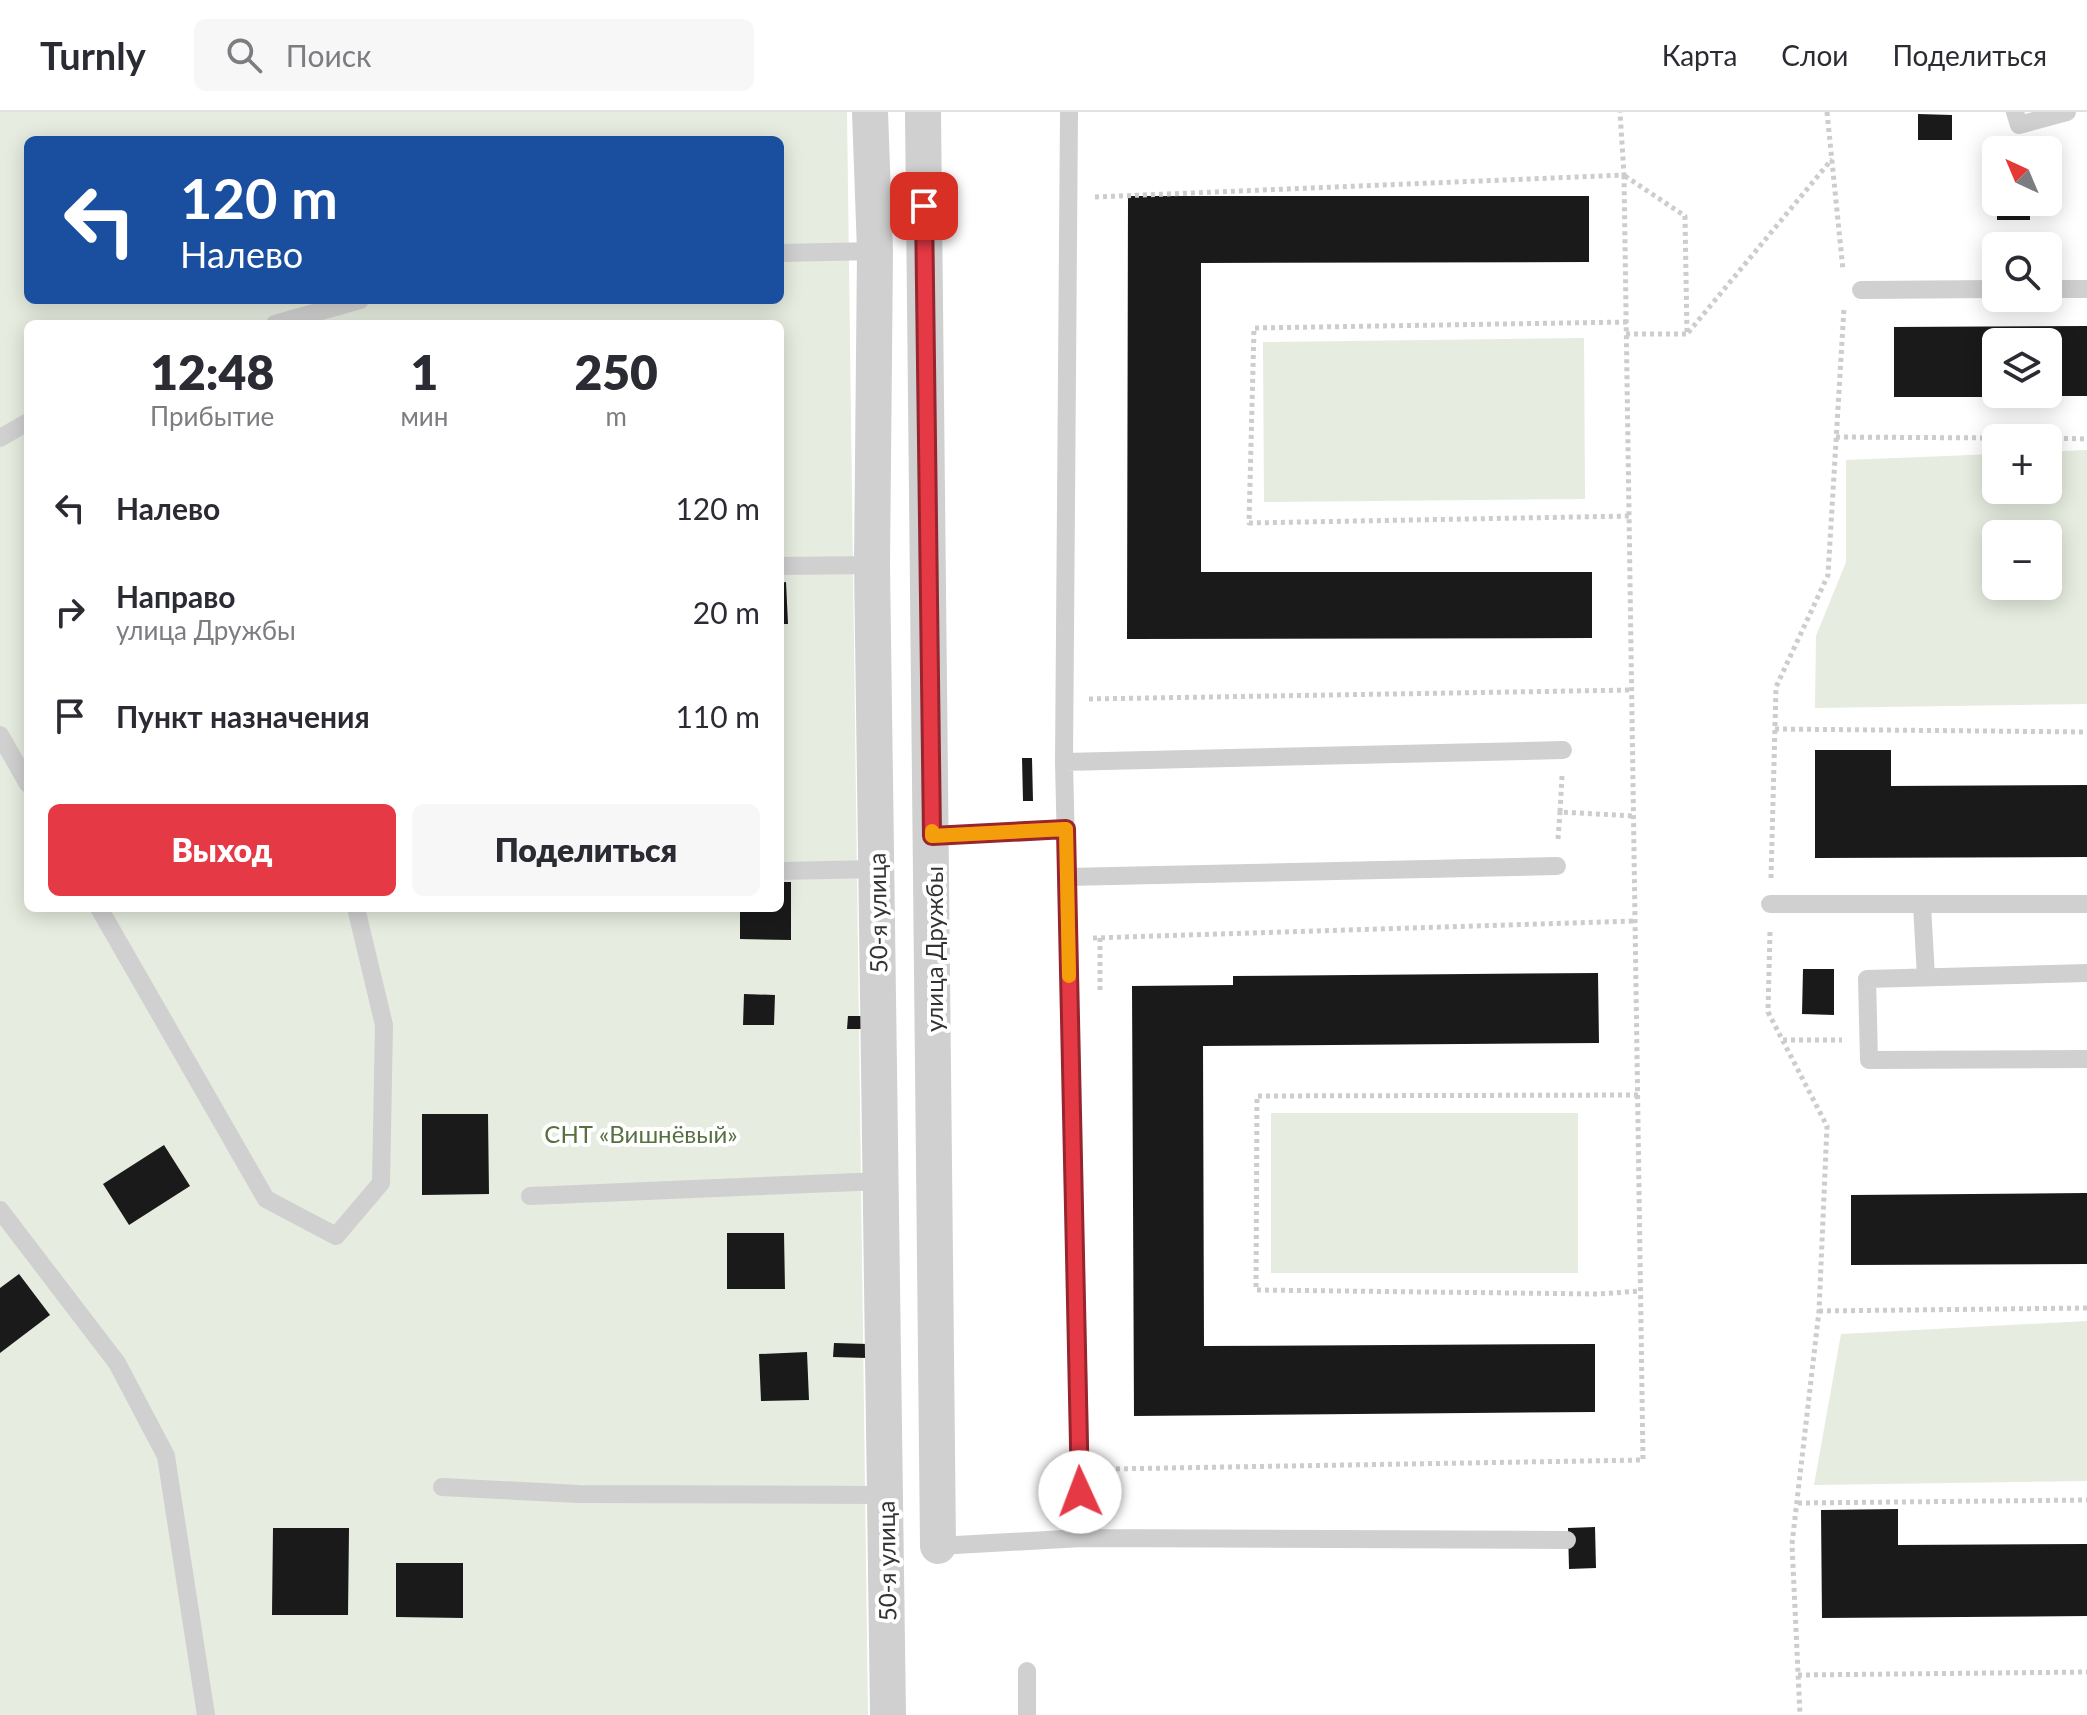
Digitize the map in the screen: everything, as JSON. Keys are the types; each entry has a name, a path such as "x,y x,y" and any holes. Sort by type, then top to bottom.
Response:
{"street":[{"name":"50-я улица","path":"870,112 875,251 872,565 888,1715"},
{"name":"улица Дружбы","path":"923,112 938,1546"}],"lane":[{"path":"1069,112 1064,762 1082,1538"},
{"path":"2015,112 2019,125 2067,112"},
{"path":"784,253 875,251"},
{"path":"1861,290 1982,289"},
{"path":"2062,289 2087,289"},
{"path":"289,320 346,304"},
{"path":"0,438 24,424"},
{"path":"784,566 872,565"},
{"path":"0,735 24,777"},
{"path":"1064,762 1563,750"},
{"path":"932,836 1066,829"},
{"path":"1067,877 1557,866"},
{"path":"784,871 876,869"},
{"path":"1770,904 2087,904"},
{"path":"1922,905 1926,977"},
{"path":"101,912 266,1199 336,1236 381,1183 384,1025 357,912"},
{"path":"2087,973 1867,979 1869,1060 2087,1059"},
{"path":"530,1196 881,1181"},
{"path":"0,1210 117,1363 166,1456 206,1715"},
{"path":"442,1487 579,1494 885,1495"},
{"path":"938,1546 1082,1538 1567,1540"},
{"path":"1027,1671 1027,1715"}],"path":[{"path":"1079,1469 1643,1460 1627,322 1620,112"},
{"path":"1687,334 1832,159"},
{"path":"1070,198 1624,175 1685,216 1687,334"},
{"path":"1627,322 1254,328 1249,523 1630,516"},
{"path":"1626,334 1687,334"},
{"path":"1836,437 1982,438"},
{"path":"2062,438 2087,439"},
{"path":"1065,700 1632,690"},
{"path":"1775,729 2087,732"},
{"path":"1563,750 1560,812 1634,816"},
{"path":"1068,939 1636,921"},
{"path":"1783,1040 1869,1040"},
{"path":"1638,1095 1257,1096 1256,1290 1599,1294 1641,1291"},
{"path":"1819,1311 2087,1308"},
{"path":"1798,1503 2087,1500"},
{"path":"1798,1675 2087,1672"}],"green space":[{"name":"СНТ «Вишнёвый»","path":"0,112 847,112 868,1715 0,1715"},
{"path":"1584,338 1585,499 1264,502 1263,342"},
{"path":"2087,450 2087,704 1815,708 1816,636 1846,562 1846,460 1982,455 1982,504 2062,504 2062,451"},
{"path":"1271,1113 1578,1113 1578,1273 1271,1273"},
{"path":"2087,1321 2087,1481 1814,1485 1841,1334"}],"building":[{"path":"1918,114 1952,115 1952,140 1918,140"},
{"path":"1128,196 1589,196 1589,262 1201,263 1201,572 1592,572 1592,638 1127,639"},
{"path":"1997,216 2030,216 2030,220 1997,220"},
{"path":"2087,326 2087,396 2062,396 2062,328 1982,328 1982,397 1894,397 1894,327"},
{"path":"786,582 788,624 784,624"},
{"path":"1815,750 1891,750 1891,786 2087,785 2087,857 1815,858"},
{"path":"1022,758 1032,758 1033,801 1023,801"},
{"path":"784,882 791,882 791,940 740,939 740,912 784,912"},
{"path":"1803,969 1834,969 1834,1015 1802,1014"},
{"path":"1598,973 1599,1043 1203,1046 1204,1346 1595,1344 1595,1412 1134,1416 1132,986 1233,985 1233,976"},
{"path":"744,994 775,995 774,1025 743,1025"},
{"path":"848,1016 865,1016 864,1029 847,1029"},
{"path":"422,1114 488,1114 489,1194 422,1195"},
{"path":"164,1145 190,1186 129,1225 103,1184"},
{"path":"2087,1193 2087,1264 1851,1265 1851,1195"},
{"path":"727,1233 784,1233 785,1289 727,1289"},
{"path":"19,1274 50,1315 0,1353 0,1288"},
{"path":"834,1343 868,1344 867,1358 833,1357"},
{"path":"807,1352 809,1400 761,1401 759,1354"},
{"path":"1898,1509 1898,1545 2087,1544 2087,1616 1822,1618 1821,1510"},
{"path":"1595,1527 1596,1568 1569,1569 1568,1528"},
{"path":"273,1528 349,1528 348,1615 272,1615"},
{"path":"396,1563 463,1563 463,1618 396,1617"}],"slow traffic":[{"path":"932,831 932,836 1066,829 1069,976"}],"route":[{"path":"924,206 932,836 1066,829 1080,1492"}]}
